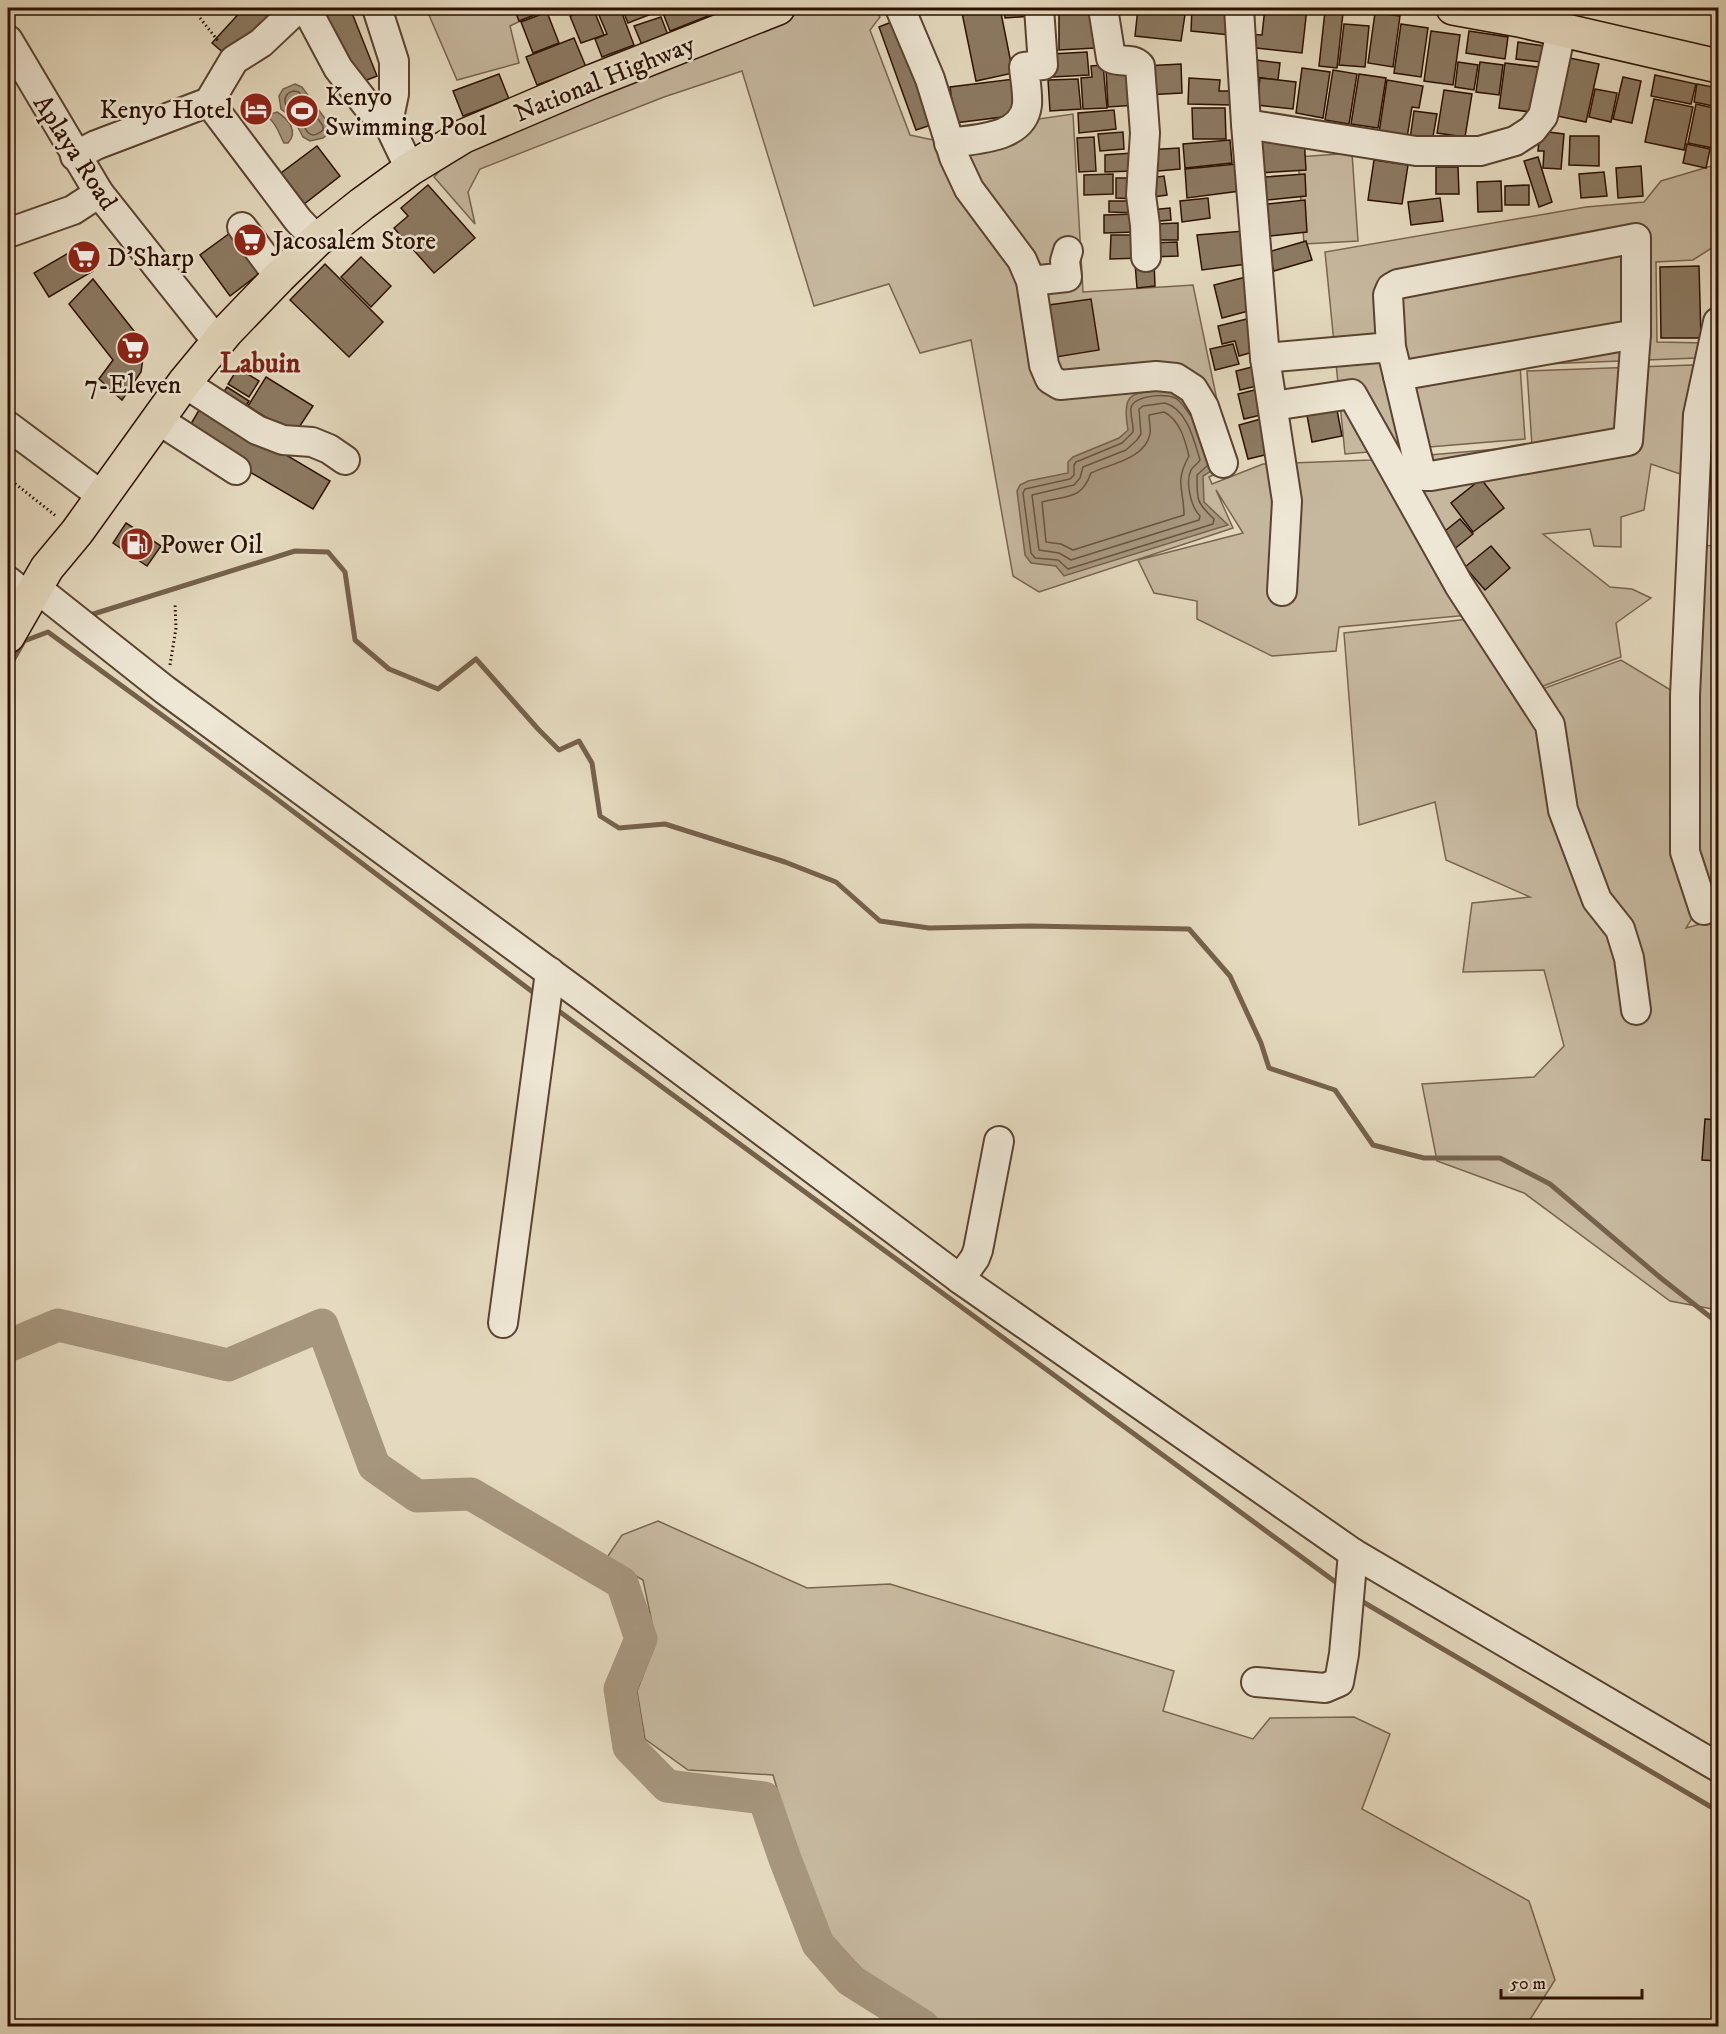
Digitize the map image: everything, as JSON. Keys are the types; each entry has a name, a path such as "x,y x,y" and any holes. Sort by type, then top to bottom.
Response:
{"main road":[{"name":"National Highway","path":"8,636 24,589 46,568 77,532 184,383 219,344 227,331 317,240 411,169 464,136 593,81 778,8"},
{"path":"1453,8 1520,14 1561,31 1719,66"}],"street":[{"path":"75,156 96,145 209,102 234,60 261,43 298,8"},
{"path":"306,8 338,68 369,108 388,123 411,169"},
{"path":"377,8 394,61 394,94 388,123"},
{"path":"900,8 930,79 949,143 969,189 1022,261 1030,281 1044,365 1050,379 1060,385 1156,376 1176,378 1193,389 1204,407 1223,463"},
{"path":"949,143 1010,131 1025,117 1028,103 1024,67 1043,65 1039,8"},
{"path":"1103,8 1111,58 1116,61 1132,61 1140,66 1145,132 1141,195 1146,257"},
{"path":"1239,8 1265,358 1287,501 1282,591"},
{"path":"1246,124 1416,151 1480,151 1515,141 1532,130 1543,116 1561,31"},
{"name":"Aplaya Road","path":"8,40 99,193 219,344"},
{"path":"209,102 298,220 317,240"},
{"path":"8,233 73,210 99,193"},
{"path":"242,227 279,277"},
{"path":"1636,238 1636,334 1628,441 1424,476 1420,469 1391,347 1388,295 1391,288 1398,284 1636,238"},
{"path":"1030,281 1067,277 1065,261 1068,251"},
{"path":"1704,910 1685,852 1685,696 1698,416 1719,322"},
{"path":"1398,376 1636,334"},
{"path":"1265,358 1391,347"},
{"path":"184,383 257,430 283,440 312,442 329,449 345,460"},
{"path":"1273,406 1352,394 1459,585 1550,725 1563,810 1597,900 1620,929 1629,958 1636,1010"},
{"path":"158,419 236,470"},
{"path":"8,426 102,496"},
{"path":"24,589 550,972 960,1279 1352,1568 1719,1767"},
{"path":"503,1323 550,972"},
{"path":"960,1279 978,1250 999,1141"},
{"path":"1256,1682 1325,1688 1339,1682 1352,1568"}],"path":[{"path":"200,18 234,60"},
{"path":"8,478 77,532"},
{"path":"165,690 176,628 175,603"}],"shaded area":[{"path":"426,8 547,8 510,26 519,63 457,80"},
{"path":"798,8 874,8 880,17 870,30 910,135 938,141 968,129 1073,114 1083,292 1193,285 1231,467 1209,477 1212,484 1263,464 1372,460 1532,446 1527,371 1692,365 1701,369 1689,477 1651,464 1644,510 1621,517 1621,547 1594,546 1590,529 1543,534 1610,587 1632,589 1651,598 1616,623 1621,657 1519,695 1469,615 1339,627 1336,651 1272,656 1197,619 1197,601 1154,593 1138,560 1243,533 1216,490 1233,528 1039,592 1013,576 971,340 920,353 889,284 814,306 742,71 664,97 480,169 468,192 475,224 434,177 463,146"},
{"path":"1352,153 1358,241 1304,244 1298,157"},
{"path":"1718,164 1718,244 1693,260 1656,262 1657,342 1706,343 1697,358 1520,365 1525,439 1345,454 1325,252 1586,207 1644,202 1661,181"},
{"path":"1718,545 1718,913 1697,920 1676,665 1704,546"},
{"path":"1469,619 1518,698 1621,660 1674,692 1694,915 1686,928 1718,919 1718,1310 1670,1301 1524,1193 1437,1161 1422,1084 1534,1077 1564,1046 1544,970 1463,972 1472,903 1530,897 1446,860 1435,802 1359,825 1344,633"},
{"path":"658,1521 807,1588 890,1584 1174,1671 1163,1711 1253,1739 1270,1718 1354,1717 1390,1734 1362,1809 1529,1901 1555,1980 1526,2026 945,2026 898,2008 816,1920 773,1775 688,1770 645,1739 637,1691 656,1642 643,1580 606,1559 622,1535"}],"water":[{"name":"Kenyo Swimming Pool","path":"295,84 302,87 329,124 329,133 323,138 310,141 303,137 293,118 281,109 279,96 283,89"},
{"path":"277,112 291,126 292,134 288,143 284,143 269,118 271,114"},
{"path":"1167,389 1181,394 1202,422 1216,468 1203,476 1204,502 1228,525 1064,576 1056,566 1031,563 1025,555 1017,491 1020,485 1028,481 1068,473 1068,462 1073,457 1119,438 1128,430 1126,407 1132,396"}],"building":[{"path":"244,8 293,8 241,68 212,43"},
{"path":"333,8 350,8 377,76 354,85 324,11"},
{"path":"514,8 540,8 542,12 519,21"},
{"path":"593,8 604,35 581,43 570,16"},
{"path":"596,8 620,8 634,45 602,57 595,39 607,34"},
{"path":"622,8 658,8 659,11 628,23"},
{"path":"661,8 705,8 708,16 670,31"},
{"path":"707,8 731,8 710,15"},
{"path":"961,8 1000,8 1013,73 976,81"},
{"path":"1004,8 1031,8 1032,16 1005,18"},
{"path":"1138,8 1186,8 1181,41 1135,36"},
{"path":"1192,8 1232,8 1230,35 1191,31"},
{"path":"1265,8 1307,8 1302,53 1247,47 1248,34 1262,35"},
{"path":"1094,11 1095,48 1059,50 1059,13"},
{"path":"1325,11 1343,13 1337,68 1319,66"},
{"path":"547,12 559,43 533,53 521,22"},
{"path":"1375,13 1400,16 1393,67 1368,63"},
{"path":"661,17 668,35 642,45 634,26"},
{"path":"899,19 937,123 916,130 879,27"},
{"path":"1344,24 1369,26 1365,67 1339,65"},
{"path":"1401,24 1428,28 1421,77 1394,73"},
{"path":"1431,31 1460,35 1453,85 1424,81"},
{"path":"1469,31 1508,37 1505,59 1466,53"},
{"path":"574,38 586,67 537,85 526,57"},
{"path":"1518,42 1551,47 1549,63 1516,59"},
{"path":"1087,52 1089,75 1052,77 1051,54"},
{"path":"1565,57 1599,64 1586,122 1548,114"},
{"path":"1256,60 1280,63 1278,80 1255,77"},
{"path":"1458,62 1478,65 1474,90 1455,87"},
{"path":"1480,62 1503,65 1499,95 1476,92"},
{"path":"1505,63 1545,68 1539,113 1499,108"},
{"path":"1181,64 1182,93 1145,95 1143,66"},
{"path":"1103,65 1107,108 1083,109 1081,78 1092,77 1091,66"},
{"path":"1133,67 1136,105 1108,107 1106,69"},
{"path":"1302,68 1330,72 1323,118 1296,113"},
{"path":"1333,70 1357,74 1349,124 1325,120"},
{"path":"499,74 509,99 463,116 453,91"},
{"path":"1359,74 1386,78 1378,128 1351,124"},
{"path":"1655,75 1696,84 1691,104 1651,96"},
{"path":"1623,77 1641,81 1632,123 1613,119"},
{"path":"1189,78 1220,80 1219,91 1231,91 1232,105 1188,104"},
{"path":"1260,78 1296,82 1293,109 1257,105"},
{"path":"1014,79 1019,115 955,123 950,87"},
{"path":"1078,79 1081,109 1050,111 1048,80"},
{"path":"1387,80 1423,86 1419,108 1412,107 1407,138 1379,133"},
{"path":"1697,84 1718,88 1718,107 1694,102"},
{"path":"1595,89 1617,93 1611,122 1589,117"},
{"path":"1444,90 1472,94 1465,137 1437,133"},
{"path":"1654,99 1693,107 1684,150 1645,142"},
{"path":"1696,104 1718,109 1713,148 1688,143"},
{"path":"1192,108 1225,108 1226,139 1193,139"},
{"path":"1114,110 1116,129 1079,133 1078,113"},
{"path":"1414,111 1437,114 1432,142 1410,139"},
{"path":"1540,131 1564,134 1561,169 1543,168 1544,151 1538,151"},
{"path":"1123,132 1124,149 1100,151 1098,134"},
{"path":"1304,136 1306,170 1258,173 1256,139"},
{"path":"1570,136 1599,136 1599,166 1569,165"},
{"path":"1094,137 1096,171 1079,172 1077,138"},
{"path":"1230,140 1232,163 1185,168 1183,144"},
{"path":"1687,144 1710,149 1706,168 1683,163"},
{"path":"317,146 340,176 285,219 261,188"},
{"path":"1179,148 1180,169 1147,172 1146,150"},
{"path":"1132,153 1132,171 1105,172 1105,155"},
{"path":"1538,157 1552,202 1539,207 1524,161"},
{"path":"1374,160 1408,165 1402,204 1368,200"},
{"path":"1237,164 1240,191 1187,198 1185,169"},
{"path":"1641,166 1643,196 1618,198 1616,168"},
{"path":"1436,167 1458,167 1459,194 1436,194"},
{"path":"1604,172 1607,196 1581,198 1579,174"},
{"path":"1113,174 1113,194 1084,195 1084,175"},
{"path":"1305,174 1306,196 1267,200 1265,177"},
{"path":"1164,176 1167,195 1146,198 1144,179"},
{"path":"1116,178 1137,178 1137,199 1116,198"},
{"path":"1501,181 1502,211 1478,212 1477,182"},
{"path":"428,185 475,238 434,273 394,228 408,216 401,208"},
{"path":"1529,185 1529,205 1505,205 1505,186"},
{"path":"1208,198 1210,218 1182,222 1180,201"},
{"path":"1440,198 1443,221 1411,225 1408,202"},
{"path":"1305,200 1307,232 1261,237 1257,205"},
{"path":"1109,201 1135,201 1136,213 1109,212"},
{"path":"1170,208 1171,220 1150,222 1149,210"},
{"path":"1137,214 1137,232 1104,233 1104,215"},
{"path":"1178,223 1178,240 1156,240 1155,224"},
{"path":"1244,231 1247,264 1202,270 1197,235"},
{"path":"230,233 259,274 230,296 200,255"},
{"path":"1111,235 1141,235 1141,258 1110,259"},
{"path":"1306,241 1312,260 1274,271 1268,252"},
{"path":"1177,242 1178,256 1150,257 1149,243"},
{"path":"79,247 93,271 49,297 34,273"},
{"path":"361,257 391,286 371,307 341,277"},
{"path":"1154,262 1155,286 1137,288 1135,263"},
{"path":"325,264 383,322 349,357 290,300"},
{"path":"1699,266 1701,338 1661,338 1660,267"},
{"path":"1246,277 1256,309 1222,318 1214,285"},
{"path":"93,279 145,345 141,372 122,400 99,379 113,360 69,304"},
{"path":"1091,299 1099,350 1050,358 1042,306"},
{"path":"1251,318 1260,350 1239,356 1235,341 1222,344 1218,326"},
{"path":"1233,344 1239,364 1215,370 1210,349"},
{"path":"1260,365 1265,384 1240,390 1236,371"},
{"path":"238,368 259,381 249,397 228,384"},
{"path":"266,377 313,406 294,435 248,406"},
{"path":"227,387 249,401 240,415 218,401"},
{"path":"1267,387 1273,412 1244,419 1238,394"},
{"path":"202,405 330,481 313,509 185,434"},
{"path":"1336,405 1342,436 1312,442 1306,410"},
{"path":"1268,417 1277,452 1248,459 1239,425"},
{"path":"1481,479 1504,508 1473,532 1451,503"},
{"path":"1460,519 1473,534 1453,550 1440,535"},
{"name":"Power Oil","path":"126,523 161,546 147,566 113,543"},
{"path":"1491,546 1510,568 1485,590 1465,567"},
{"path":"1705,1119 1718,1120 1718,1161 1702,1160"}],"waterway":[{"path":"87,616 295,551 328,552 345,572 355,640 389,669 438,689 476,659 559,750 579,741 592,763 600,816 619,828 665,824 785,862 836,882 880,921 929,928 1030,926 1189,929 1230,976 1261,1043 1269,1068 1335,1090 1373,1145 1424,1158 1500,1158 1550,1184 1718,1323"},
{"path":"8,669 24,641 48,632 270,794 538,996"},
{"path":"556,1009 1341,1586"},
{"path":"8,1346 58,1325 228,1365 322,1325 374,1466 417,1496 471,1494 622,1583 641,1639 620,1689 629,1747 667,1786 764,1798 818,1944 850,1980 923,2026"},
{"path":"1358,1599 1718,1811"}],"place":[{"name":"Kenyo Hotel","path":"256,109"},
{"name":"Kenyo Swimming Pool","path":"302,111"},
{"name":"Jacosalem Store","path":"250,240"},
{"name":"D'Sharp","path":"84,257"},
{"name":"7-Eleven","path":"133,348"},
{"name":"Power Oil","path":"137,544"}],"district":[{"name":"Labuin","path":"260,362"}]}
